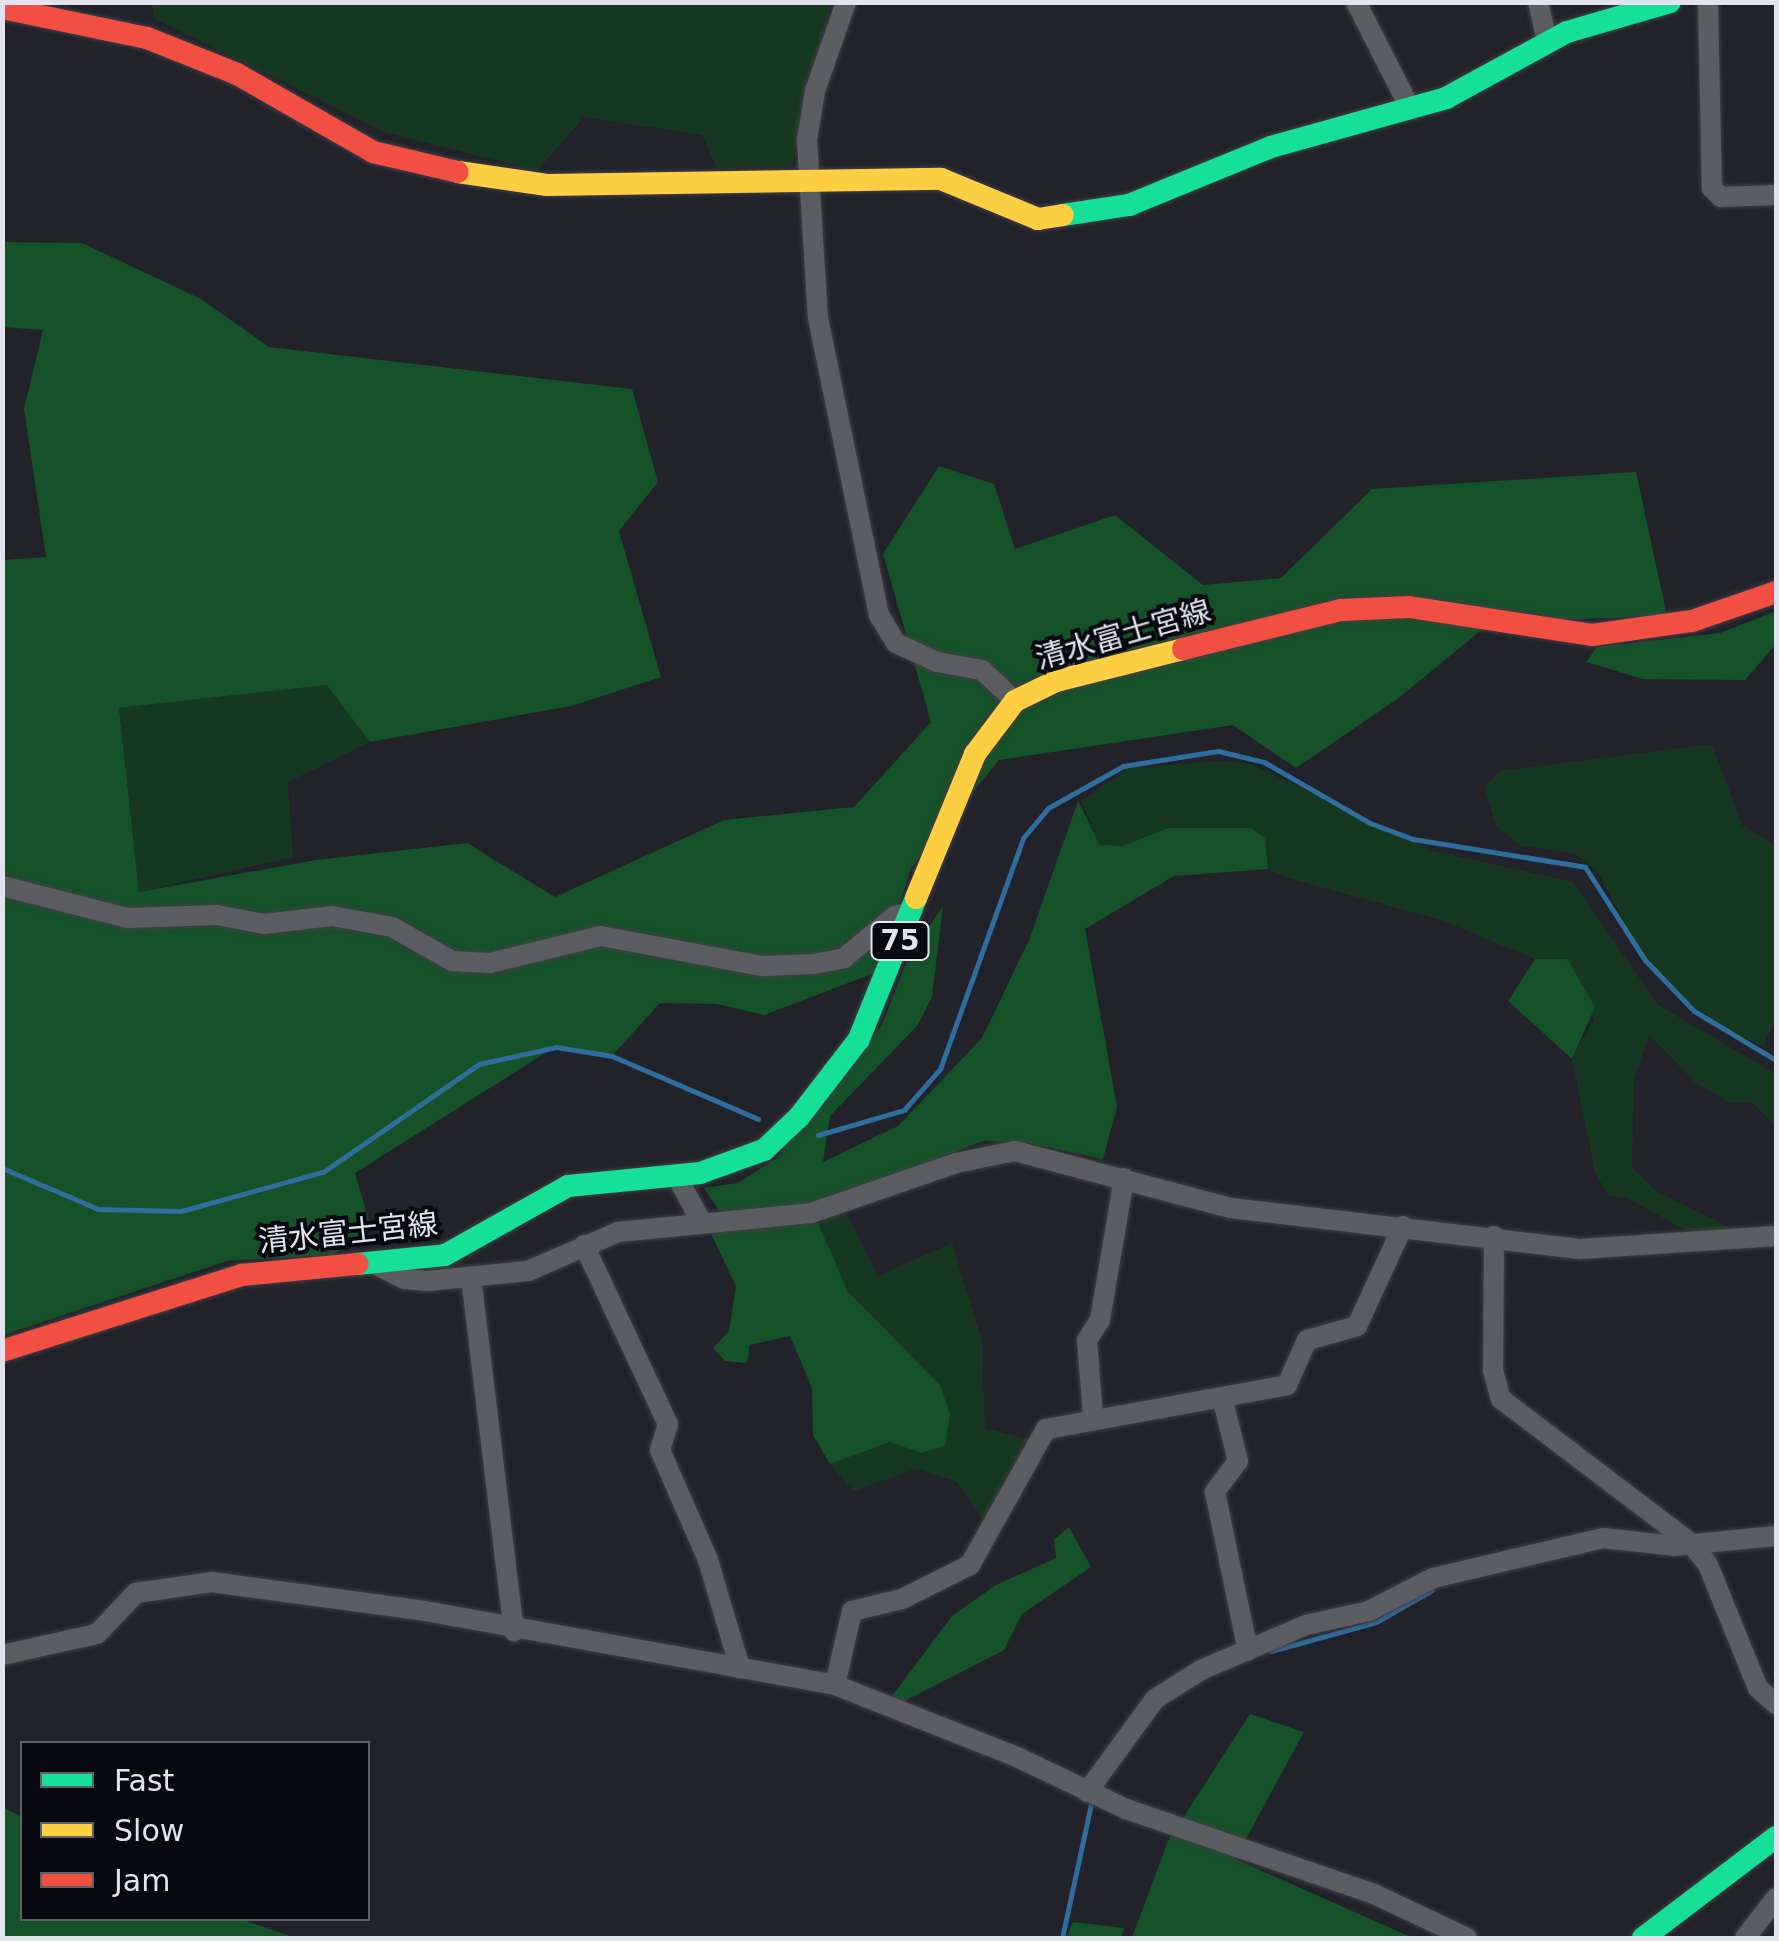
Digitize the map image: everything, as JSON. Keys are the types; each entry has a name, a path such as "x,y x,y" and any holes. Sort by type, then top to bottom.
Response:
{"main road":[{"path":"2,8 147,38 237,74 373,152 424,167 548,185 810,177 940,179 1038,219 1129,204 1271,148 1479,85 1548,41 1604,17 1670,2"},
{"name":"清水富士宮線","path":"2,1351 242,1275 415,1262 472,1245 568,1186 676,1175 737,1163 764,1150 799,1117 859,1039 975,754 1015,701 1056,681 1341,610 1410,607 1592,635 1692,622 1776,592"},
{"path":"1644,1938 1776,1837"}],"street":[{"path":"846,2 815,91 810,177 818,318 879,615 896,644 937,662 982,670 1015,701"},
{"path":"1356,2 1410,108"},
{"path":"1538,2 1548,41"},
{"path":"1708,2 1712,188 1721,198 1776,195"},
{"path":"2,886 128,918 217,915 264,924 332,916 392,927 452,961 490,963 601,936 762,966 814,964 844,958 894,916 912,911"},
{"path":"375,1264 404,1279 528,1271 618,1232 812,1213 956,1163 1016,1151 1231,1208 1580,1249 1776,1236"},
{"path":"676,1175 702,1223"},
{"path":"1092,1416 1087,1340 1100,1320 1124,1178"},
{"path":"835,1685 852,1611 902,1600 970,1565 1046,1430 1092,1416 1287,1384 1307,1340 1357,1326 1404,1226"},
{"path":"1494,1236 1493,1370 1500,1399 1691,1543 1708,1564 1758,1688 1776,1704"},
{"path":"584,1244 668,1424 660,1450 708,1560 740,1668"},
{"path":"470,1277 514,1632"},
{"path":"1222,1397 1238,1461 1214,1492 1235,1566 1248,1651"},
{"path":"1096,1796 1155,1699 1248,1651 1473,1568 1603,1538 1691,1543 1776,1536"},
{"path":"2,1656 97,1634 136,1593 211,1582 426,1611 514,1632 835,1685 1020,1758 1096,1796 1374,1894 1467,1938"},
{"path":"1744,1938 1776,1898"}],"green space":[{"path":"153,3 831,3 792,166 717,168 702,135 584,117 537,171 385,132 153,18"},
{"path":"3,242 82,243 201,299 269,347 632,389 658,482 619,531 661,677 571,706 370,742 327,685 119,708 139,892 316,860 467,843 555,897 724,820 854,807 931,722 883,554 939,466 994,484 1015,549 1115,515 1203,585 1281,578 1372,489 1636,472 1667,616 1491,622 1400,697 1296,768 1233,725 999,760 911,868 877,972 764,1015 717,1004 660,1003 612,1056 555,1047 355,1173 371,1228 333,1255 227,1261 3,1335 3,560 46,557 24,409 43,330 3,327"},
{"path":"1776,611 1776,644 1745,680 1643,679 1586,662 1597,647 1720,633"},
{"path":"327,685 362,723 370,742 288,782 293,857 139,892 119,708"},
{"path":"1712,744 1742,825 1776,846 1776,1019 1763,1046 1706,1022 1648,967 1598,872 1574,853 1522,846 1496,826 1485,787 1499,771"},
{"path":"1223,761 1251,764 1434,851 1573,882 1658,1005 1776,1074 1776,1126 1752,1102 1729,1102 1696,1083 1649,1035 1634,1079 1632,1167 1656,1191 1739,1232 1693,1234 1627,1198 1608,1195 1595,1172 1572,1059 1594,1020 1567,959 1535,959 1441,920 1288,878 1268,869 1265,838 1251,828 1168,828 1123,846 1100,845 1081,801 1128,768"},
{"path":"1078,801 1100,845 1123,846 1168,828 1251,828 1265,838 1268,869 1174,876 1085,929 1117,1107 1103,1159 1024,1142 983,1141 833,1198 764,1214 719,1211 704,1188 738,1183 777,1158 882,1025 908,958 943,906 932,997 918,1025 830,1116 823,1162 898,1126 982,1038 1029,940"},
{"path":"1535,959 1567,959 1595,1007 1572,1059 1508,1001"},
{"path":"845,1211 878,1276 952,1243 982,1341 985,1428 1034,1441 984,1521 957,1482 916,1469 853,1491 830,1464 890,1442 921,1453 945,1446 940,1385 847,1292 818,1223"},
{"path":"818,1223 848,1292 940,1385 950,1414 945,1446 921,1453 890,1442 830,1464 813,1435 812,1388 790,1336 750,1345 747,1363 725,1361 713,1348 729,1331 736,1286 710,1232"},
{"path":"1069,1527 1091,1567 1022,1614 1004,1650 899,1704 886,1704 952,1616 996,1585 1056,1558 1054,1540"},
{"path":"1250,1714 1304,1732 1235,1859 1413,1938 1132,1938 1168,1841"},
{"path":"3,1807 20,1816 20,1921 246,1921 296,1938 3,1938"},
{"path":"1073,1922 1124,1928 1121,1938 1066,1938"}],"waterway":[{"path":"818,1135 904,1110 940,1069 1023,838 1048,808 1123,766 1218,751 1264,762 1370,823 1413,839 1585,867 1645,960 1694,1011 1776,1060"},
{"path":"2,1168 98,1209 181,1211 323,1172 479,1064 556,1047 612,1056 758,1119"},
{"path":"1271,1651 1376,1622 1432,1590"},
{"path":"1062,1938 1092,1799"}],"traffic: fast":[{"path":"1063,215 1129,205 1271,147 1446,98 1567,32 1670,2"},
{"path":"357,1264 445,1255 568,1186 700,1173 764,1150 799,1117 859,1039 916,898"},
{"path":"1643,1938 1776,1837"}],"traffic: slow":[{"path":"458,172 547,185 941,179 1038,219 1063,215"},
{"path":"916,898 975,754 1015,701 1056,681 1183,649"}],"traffic: jam":[{"path":"2,8 147,38 237,74 373,152 458,172"},
{"path":"1183,649 1341,610 1409,607 1592,635 1692,621 1776,592"},
{"path":"2,1351 242,1275 357,1264"}]}
